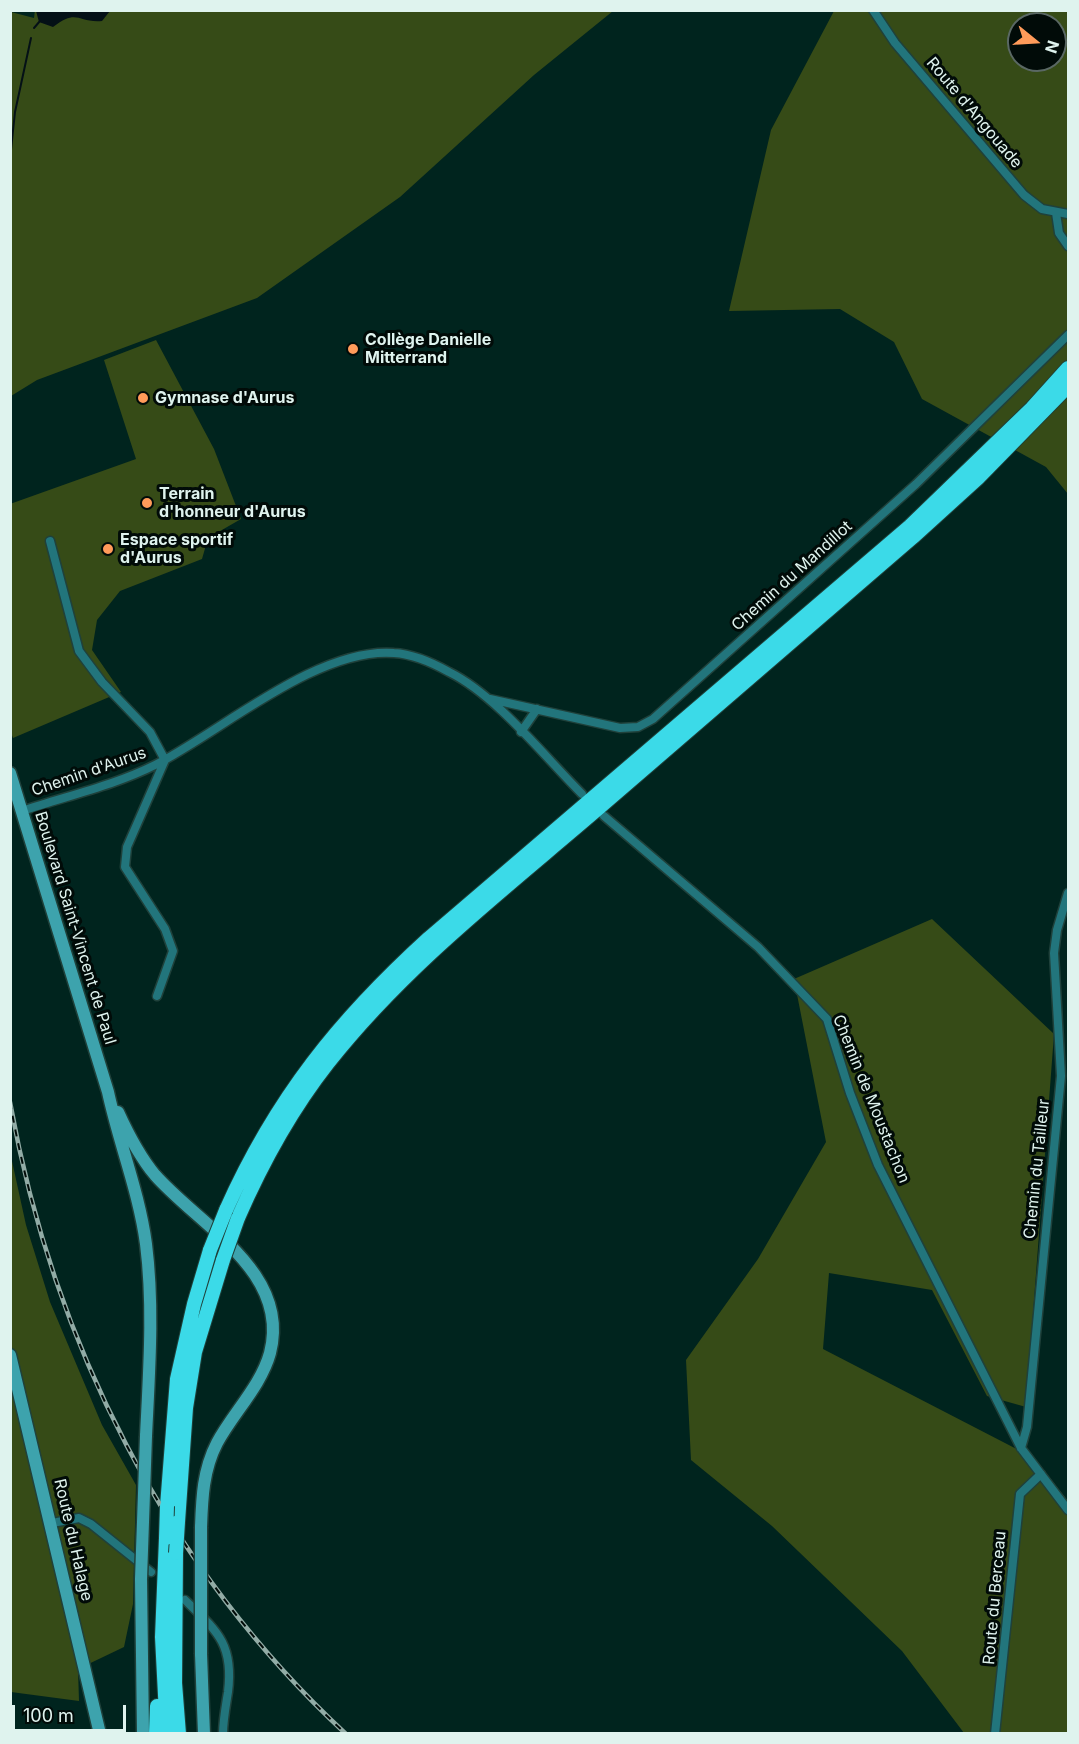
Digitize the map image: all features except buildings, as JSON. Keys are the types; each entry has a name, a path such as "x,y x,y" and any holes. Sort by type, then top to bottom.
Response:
{"highway":[{"path":"167,1734 162,1665 167,1506 177,1379 194,1304 210,1250 226,1210 257,1146 293,1086 327,1042 370,994 438,930 910,526 1024,416 1068,368"},
{"path":"179,1734 174,1644 176,1553 186,1408 195,1352 238,1218 253,1184 289,1120 328,1063 375,1008 471,918 913,537 978,478 1068,386"},
{"path":"156,1734 159,1634 165,1566"},
{"path":"174,1644 185,1734"}],"main road":[{"name":"Boulevard Saint-Vincent de Paul","path":"10,773 108,1092"},
{"path":"108,1092 117,1135 139,1204 146,1244 150,1320 146,1436 143,1734"},
{"path":"108,1092 132,1142 149,1167 247,1263 268,1298 272,1323 270,1354 210,1461 204,1480 201,1527 201,1653 204,1734"},
{"name":"Route du Halage","path":"10,1355 52,1523 100,1734"}],"street":[{"name":"Route d'Angouade","path":"873,10 896,44 1024,195 1042,209 1068,214"},
{"path":"1056,213 1059,233 1068,246"},
{"name":"Chemin du Mandillot","path":"490,699 620,728 638,727 653,719 916,484 1068,335"},
{"path":"50,541 79,651 102,682 150,732 165,760"},
{"path":"157,996 173,951 165,929 126,867 127,847 165,760 321,666 391,652 423,660 471,684 490,699 582,794"},
{"path":"521,732 537,709"},
{"name":"Chemin d'Aurus","path":"22,811 106,784 165,760"},
{"name":"Chemin de Moustachon","path":"604,816 758,947 827,1019 850,1093 878,1165 1021,1448 1068,1509"},
{"name":"Chemin du Tailleur","path":"1021,1448 1027,1427 1060,1076 1054,953 1057,930 1068,893"},
{"name":"Route du Berceau","path":"995,1734 1020,1494 1041,1474"},
{"path":"52,1523 79,1518 91,1524 146,1576"},
{"path":"185,1600 213,1628 227,1647 230,1663 223,1734"}],"green space":[{"path":"35,10 613,11 534,75 400,197 257,298 37,380 11,396 11,12 34,18"},
{"path":"834,11 1068,11 1068,494 1046,467 922,399 894,342 840,309 729,311 771,130"},
{"name":"Espace sportif d'Aurus","path":"156,340 214,449 241,519 208,538 202,559 120,591 97,620 92,650 121,692 13,738 10,730 10,504 136,459 104,360"},
{"path":"932,919 1054,1034 1026,1407 987,1396 932,1290 829,1273 823,1349 1034,1458 1068,1501 1068,1733 964,1733 902,1651 772,1526 691,1460 686,1360 758,1259 826,1142 794,979"},
{"path":"10,1152 26,1225 50,1302 102,1425 136,1485 133,1604 124,1647 78,1669 79,1701 11,1692"}],"shaded area":[{"path":"36,10 110,11 102,21 73,17 53,27 39,22"}],"waterway":[{"path":"34,28 40,21"},
{"path":"10,159 15,112 31,38"}],"railway":[{"path":"10,1102 29,1191 55,1279 88,1363 127,1445 172,1524 224,1599 282,1669 346,1734"}],"place":[{"name":"Collège Danielle Mitterrand","path":"353,349"},
{"name":"Gymnase d'Aurus","path":"143,398"},
{"name":"Terrain d'honneur d'Aurus","path":"147,503"},
{"name":"Espace sportif d'Aurus","path":"108,549"}]}
